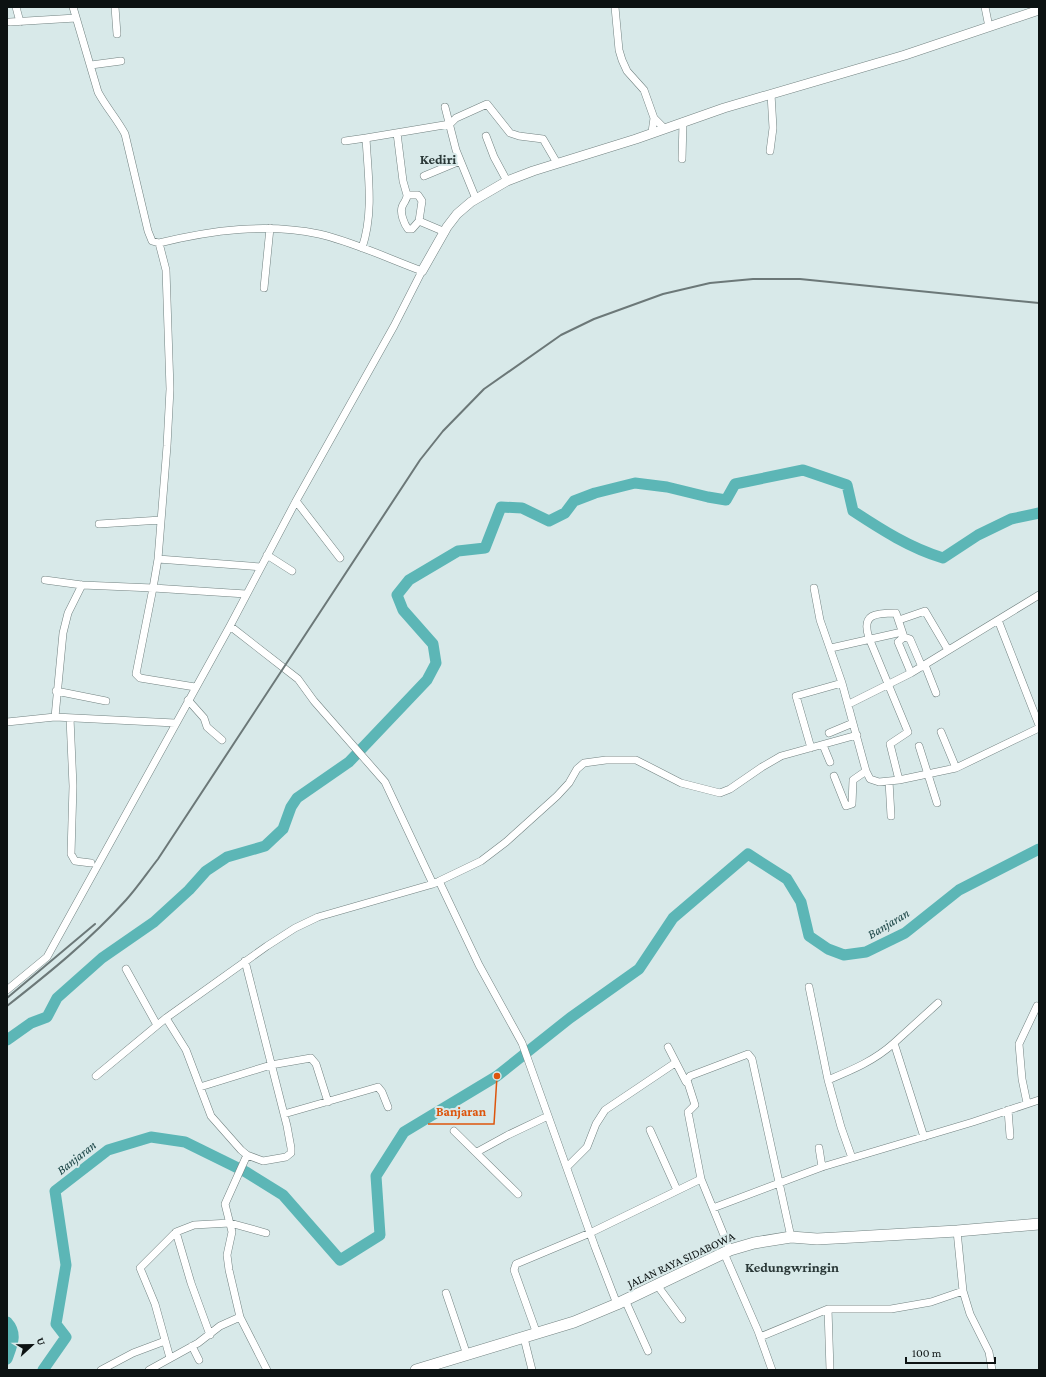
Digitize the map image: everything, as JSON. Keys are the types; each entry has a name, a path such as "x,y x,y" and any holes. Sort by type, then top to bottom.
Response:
{"highway":[{"name":"JALAN RAYA SIDABOWA","path":"416,1370 574,1322 621,1302 727,1251 754,1243 791,1237 817,1239 957,1231 1039,1224"}],"street":[{"path":"16,7 20,22"},
{"path":"73,7 98,92 104,105 119,123 125,134 149,236 152,241 160,243 219,232 270,228 319,234 362,248 422,271"},
{"path":"115,7 117,34"},
{"path":"615,7 619,50 622,60 627,71 644,90 654,118 664,128"},
{"path":"985,7 989,27"},
{"path":"7,990 47,957 175,723 230,626 296,501 316,469 422,271 445,232 460,211 476,199 506,181 557,163 771,94 905,55 1038,9"},
{"path":"10,22 76,18"},
{"path":"91,65 121,61"},
{"path":"770,151 773,134 771,94"},
{"path":"345,141 450,124 456,118 487,104 510,133 519,136 543,139 557,163"},
{"path":"445,107 460,161 476,199"},
{"path":"652,132 654,118"},
{"path":"682,159 683,122"},
{"path":"397,133 403,181 407,195 407,200 402,207 402,216 408,229 412,229 418,222 422,210 421,198 418,195 407,195"},
{"path":"486,136 494,157 506,181"},
{"path":"362,248 366,235 370,199 366,138"},
{"path":"424,176 460,161"},
{"path":"418,222 445,232"},
{"path":"264,288 270,228"},
{"path":"160,243 166,270 170,389 158,559 136,674 140,678 195,687"},
{"path":"296,501 340,558"},
{"path":"99,524 161,520"},
{"path":"267,555 292,571"},
{"path":"158,559 260,567"},
{"path":"45,580 82,585 246,594"},
{"path":"54,717 63,633 68,613 82,585"},
{"path":"814,588 820,620 831,648 849,704 866,771 870,779 874,782 889,782 956,768 1039,726 998,620"},
{"path":"849,704 924,666 1039,595"},
{"path":"899,620 925,610 948,650"},
{"path":"899,780 890,744 908,732 890,684 869,638 866,629 869,617 894,612 899,620 903,634 910,639 936,693"},
{"path":"230,626 294,676 388,787 479,965 522,1043 590,1233 621,1302 648,1351"},
{"path":"831,648 869,638 903,634"},
{"path":"903,634 898,642 911,673"},
{"path":"811,748 796,696 842,683"},
{"path":"56,691 106,701"},
{"path":"188,700 204,718 207,727 222,740"},
{"path":"7,722 54,717 175,723"},
{"path":"70,718 73,786 71,854 75,861 91,863"},
{"path":"829,732 853,723"},
{"path":"941,732 956,768"},
{"path":"96,1076 166,1018 245,961 295,928 318,917 436,882 473,866 506,842 557,796 569,783 577,769 584,763 606,760 636,760 681,783 720,793 730,789 762,767 782,756 857,735"},
{"path":"823,745 830,762"},
{"path":"919,746 937,803"},
{"path":"834,776 846,806 852,804 853,780 866,771"},
{"path":"889,782 891,816"},
{"path":"166,1018 186,1050 213,1120 246,1157 267,1161 284,1158 288,1155 291,1148 284,1114 245,961"},
{"path":"126,969 157,1025"},
{"path":"809,987 828,1080 841,1127 852,1158"},
{"path":"828,1080 867,1063 881,1055 938,1003"},
{"path":"1027,1103 1022,1078 1019,1044 1036,1006"},
{"path":"894,1043 924,1137"},
{"path":"668,1047 675,1064 686,1082 695,1105 688,1112 701,1179 772,1370"},
{"path":"686,1082 690,1076 745,1054 750,1055 791,1237"},
{"path":"200,1086 271,1066 313,1059 328,1102"},
{"path":"567,1167 587,1147 596,1124 605,1110 675,1064"},
{"path":"284,1114 378,1087 382,1092 388,1107"},
{"path":"713,1208 822,1167 924,1137 1039,1100"},
{"path":"1008,1110 1010,1136"},
{"path":"477,1152 548,1116"},
{"path":"650,1130 677,1190"},
{"path":"454,1131 518,1194"},
{"path":"818,1148 822,1167"},
{"path":"246,1157 225,1204 232,1232 227,1254 230,1279 240,1317 267,1370"},
{"path":"537,1334 515,1275 514,1266 590,1233 701,1179"},
{"path":"170,1358 155,1304 139,1270 176,1232 194,1225 230,1223 266,1233"},
{"path":"957,1231 963,1291 970,1314 989,1352 992,1370"},
{"path":"176,1232 191,1283 210,1335"},
{"path":"657,1285 682,1319"},
{"path":"760,1337 828,1309 891,1309 931,1302 963,1291"},
{"path":"446,1293 468,1354"},
{"path":"828,1309 830,1370"},
{"path":"149,1370 210,1335 220,1326 240,1317"},
{"path":"524,1338 532,1370"},
{"path":"101,1370 133,1353 165,1341"},
{"path":"192,1346 199,1360"}],"waterway":[{"path":"7,1040 31,1023 47,1017 57,998 102,958 154,922 189,890 206,871 227,857 265,846 283,829 291,807 297,798 349,762 427,680 436,663 433,644 403,610 397,595 409,580 458,551 485,548 501,507 522,508 549,521 565,513 574,501 595,493 635,483 667,487 726,500 735,484 803,470 847,485 853,511 908,544 943,558 978,535 1011,519 1039,513"},
{"name":"Banjaran","path":"43,1370 66,1337 56,1324 66,1265 55,1191 108,1150 151,1137 185,1142 246,1172 283,1195 340,1260 380,1235 376,1176 404,1132 497,1076 570,1018 639,969 673,918 748,854 787,879 801,902 809,936 828,949 844,955 866,952 905,933 959,890 1039,849"},
{"path":"7,1322 13,1335 13,1340 7,1359"}],"railway":[{"path":"7,1006 54,969 98,929 130,895 158,859 420,460 443,431 484,389 561,335 594,319 663,294 710,283 753,279 800,279 1039,303"},
{"path":"7,998 95,924"}],"place":[{"name":"Banjaran","path":"497,1076"}],"district":[{"name":"Kediri","path":"438,159"},
{"name":"Kedungwringin","path":"792,1267"}]}
